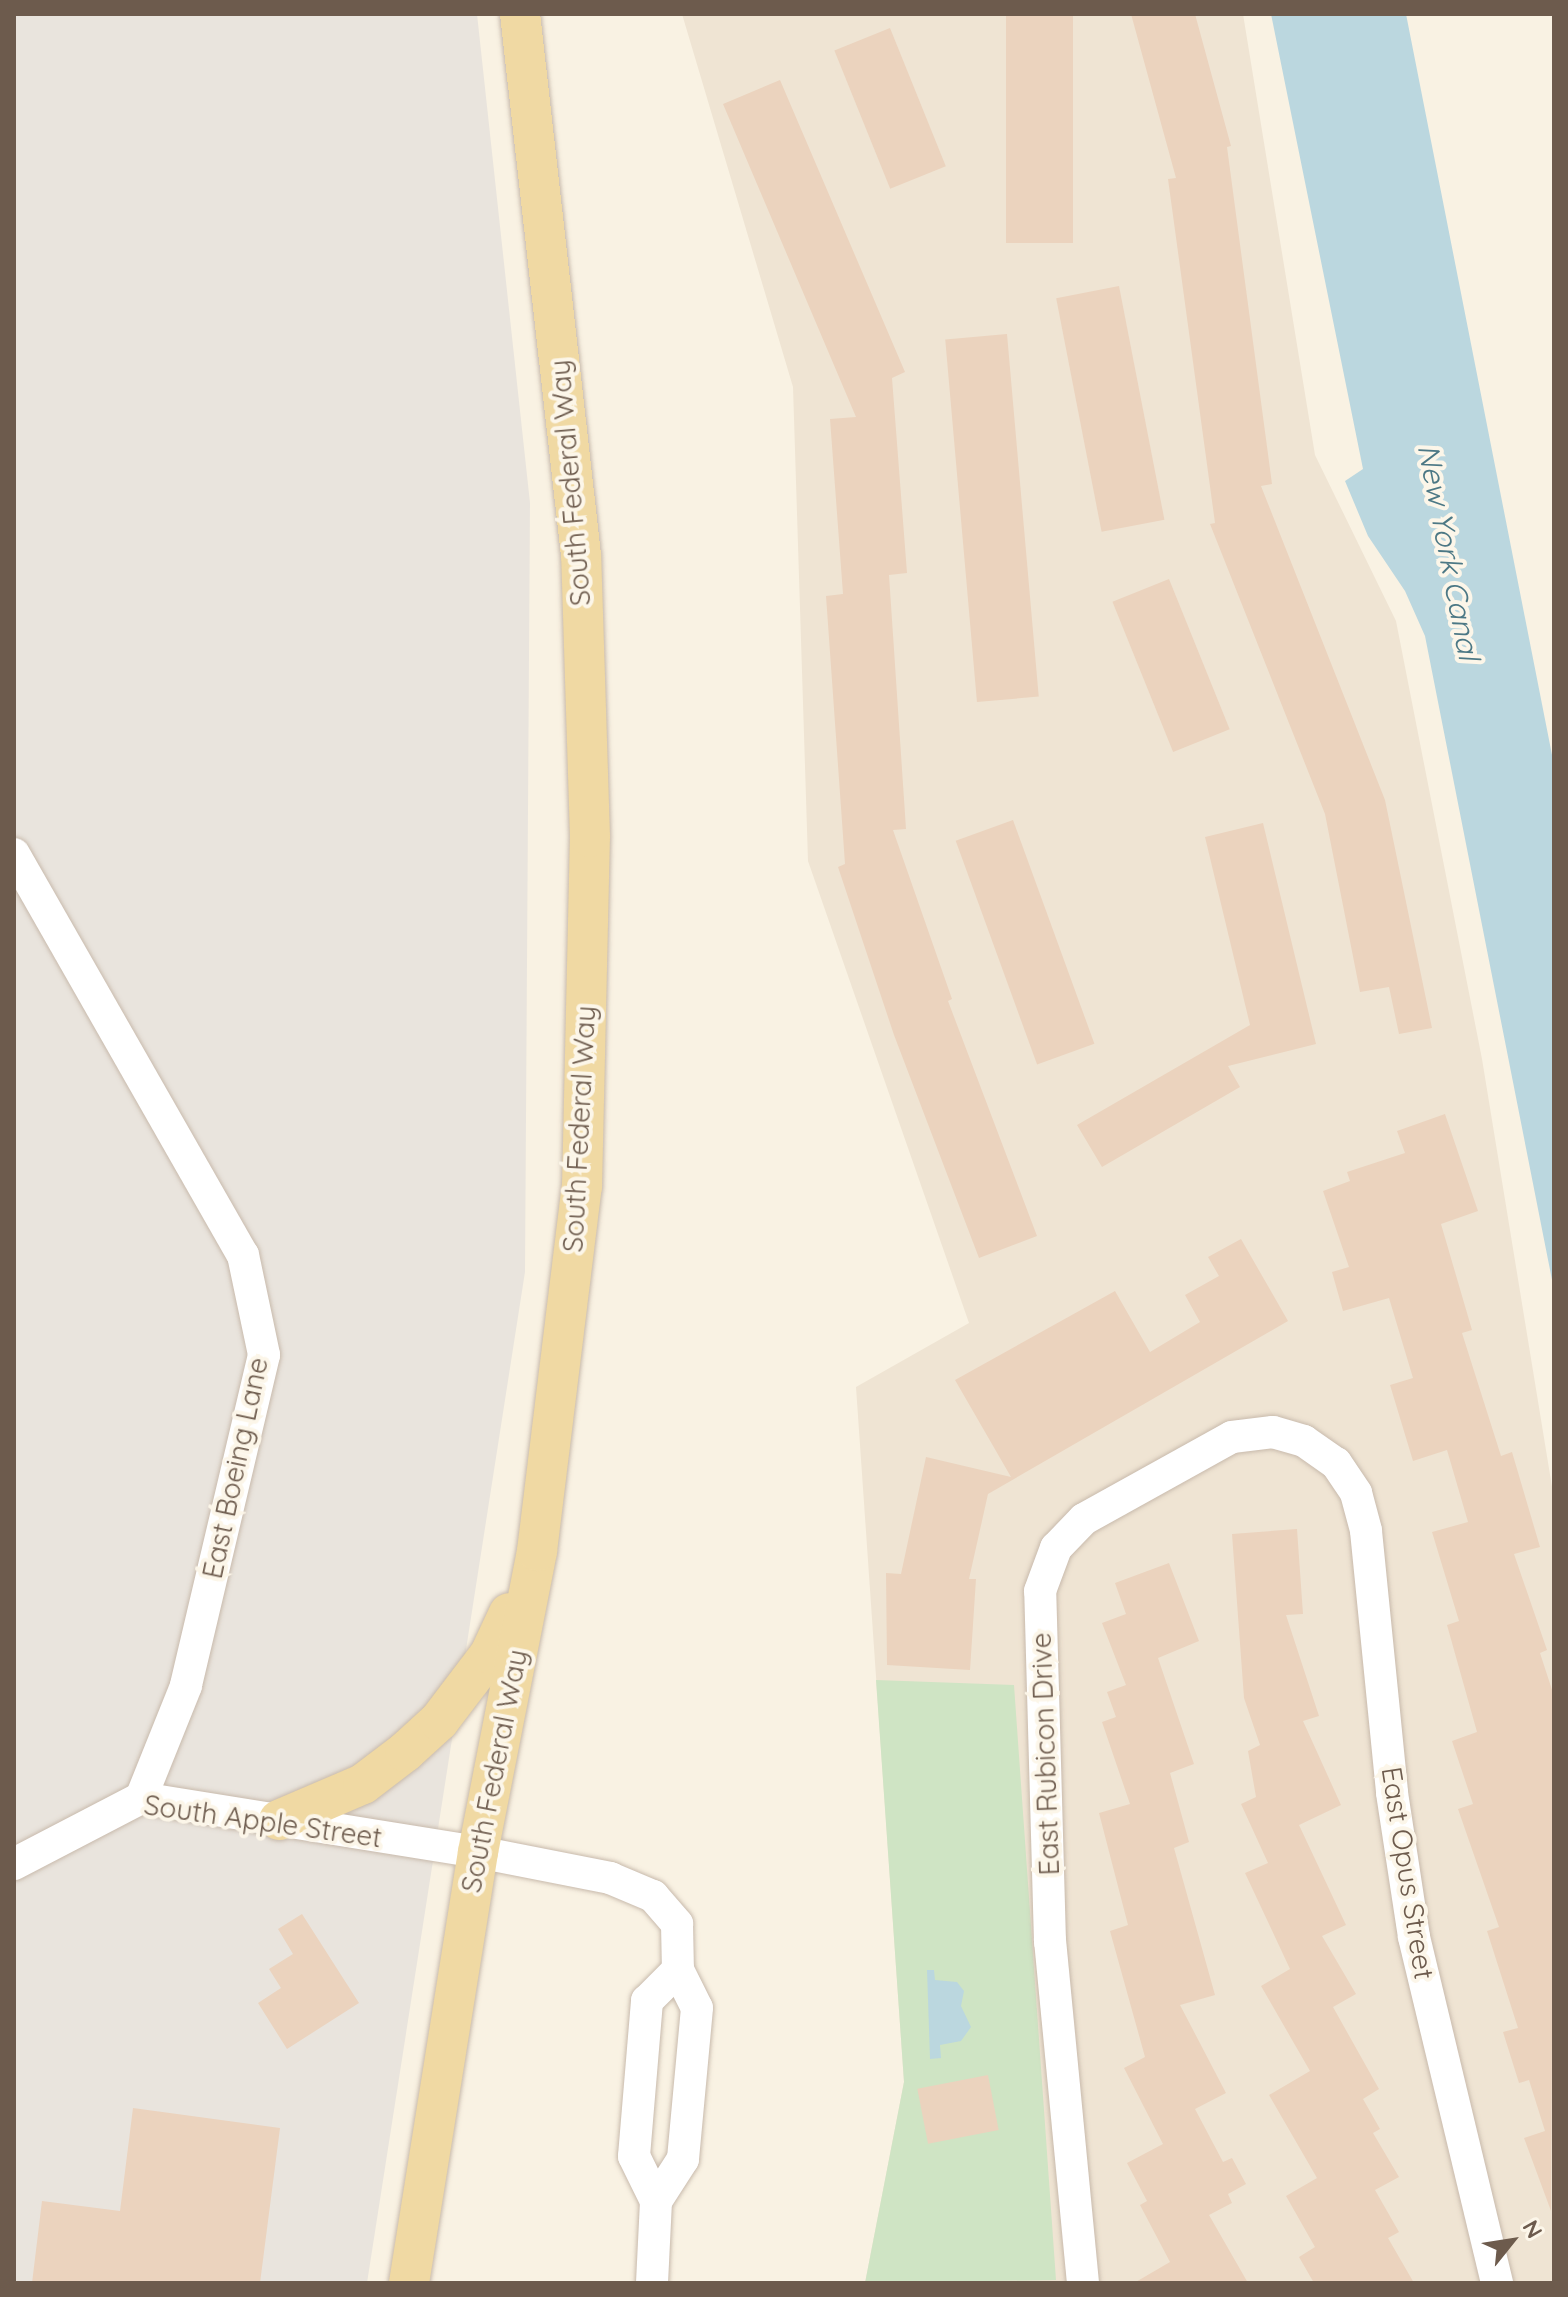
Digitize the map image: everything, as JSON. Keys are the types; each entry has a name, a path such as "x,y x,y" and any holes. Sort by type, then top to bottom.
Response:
{"main road":[{"name":"South Federal Way","path":"409,2283 478,1852 537,1551 582,1187 590,837 581,555 520,14"},
{"path":"279,1820 363,1784 439,1721 490,1654 537,1551"}],"street":[{"name":"East Boeing Lane","path":"14,854 243,1255 264,1355 186,1686 141,1798"},
{"name":"East Rubicon Drive","path":"1083,2283 1050,1942 1040,1591 1056,1548 1084,1519 1232,1437 1273,1432 1304,1441 1336,1463"},
{"name":"East Opus Street","path":"1336,1463 1356,1493 1366,1531 1392,1793 1414,1937 1497,2283"},
{"name":"South Apple Street","path":"14,1864 141,1798 279,1820 478,1852 610,1878 653,1896 677,1924 678,1970"},
{"path":"652,2283 656,2201 634,2156 647,2001 678,1970 697,2008 683,2159 656,2201"}],"shaded area":[{"path":"14,14 477,14 530,503 525,1272 367,2283 14,2283"},
{"path":"682,14 1243,14 1315,455 1396,621 1482,1059 1554,1499 1554,2283 865,2283 904,2082 856,1387 969,1323 808,861 793,387"}],"green space":[{"path":"876,1680 1014,1685 1056,2280 865,2283 904,2082"}],"water":[{"name":"New York Canal","path":"1271,14 1406,14 1554,765 1554,1290 1425,636 1405,591 1368,536 1345,481 1363,469"},
{"path":"927,1970 934,1970 935,1980 957,1982 964,1991 961,2006 971,2027 961,2041 940,2045 941,2058 930,2059"}],"building":[{"path":"1006,14 1073,14 1073,243 1006,243"},
{"path":"1131,14 1195,14 1231,146 1227,147 1272,484 1261,486 1385,800 1432,1028 1399,1034 1389,987 1360,992 1325,814 1210,524 1215,523 1168,179 1176,178"},
{"path":"890,28 946,166 890,189 834,50"},
{"path":"780,80 905,372 892,378 907,573 889,575 906,829 893,830 952,999 948,1001 1037,1236 979,1258 894,1035 838,867 845,864 826,596 843,594 830,419 856,417 723,104"},
{"path":"1119,286 1164,520 1102,532 1056,298"},
{"path":"1007,334 1039,697 977,702 945,339"},
{"path":"1169,579 1230,729 1173,752 1112,602"},
{"path":"1013,820 1094,1044 1037,1065 956,841"},
{"path":"1263,823 1316,1044 1228,1066 1240,1087 1102,1167 1077,1125 1250,1025 1205,837"},
{"path":"1445,1114 1478,1211 1441,1224 1472,1330 1462,1333 1501,1456 1512,1452 1540,1547 1514,1554 1547,1650 1540,1653 1554,1696 1551,2211 1524,2138 1545,2131 1529,2080 1519,2083 1503,2032 1518,2028 1487,1931 1499,1927 1458,1809 1473,1804 1452,1741 1477,1732 1447,1625 1459,1621 1432,1532 1468,1522 1447,1450 1413,1461 1390,1385 1413,1378 1389,1298 1343,1311 1332,1272 1349,1267 1323,1191 1350,1181 1347,1172 1405,1153 1397,1131"},
{"path":"1241,1239 1288,1321 988,1494 969,1579 976,1579 970,1670 887,1665 886,1573 901,1574 926,1457 1011,1477 955,1380 1115,1291 1150,1352 1200,1322 1185,1295 1219,1276 1208,1257"},
{"path":"1297,1529 1303,1614 1286,1615 1319,1716 1303,1721 1341,1805 1299,1825 1346,1925 1322,1936 1356,1994 1333,2007 1379,2089 1363,2099 1380,2129 1373,2133 1399,2177 1375,2190 1399,2232 1388,2238 1414,2283 1314,2283 1299,2257 1315,2247 1286,2196 1317,2178 1269,2095 1310,2071 1261,1986 1290,1969 1245,1873 1268,1863 1241,1804 1256,1797 1248,1751 1260,1745 1244,1698 1232,1534"},
{"path":"1169,1563 1199,1641 1158,1658 1194,1764 1170,1773 1189,1842 1174,1848 1215,1995 1180,2005 1226,2093 1195,2109 1223,2162 1232,2158 1246,2184 1228,2194 1232,2203 1209,2215 1248,2283 1134,2283 1170,2262 1140,2205 1147,2201 1127,2163 1163,2144 1124,2068 1145,2057 1110,1931 1128,1925 1099,1813 1130,1804 1102,1722 1116,1717 1107,1692 1126,1685 1102,1623 1126,1614 1115,1583"},
{"path":"302,1914 359,2003 287,2049 258,2003 281,1988 269,1969 293,1954 278,1929"},
{"path":"988,2075 999,2130 928,2144 917,2089"},
{"path":"133,2108 280,2128 260,2283 32,2283 42,2201 120,2211"}]}
